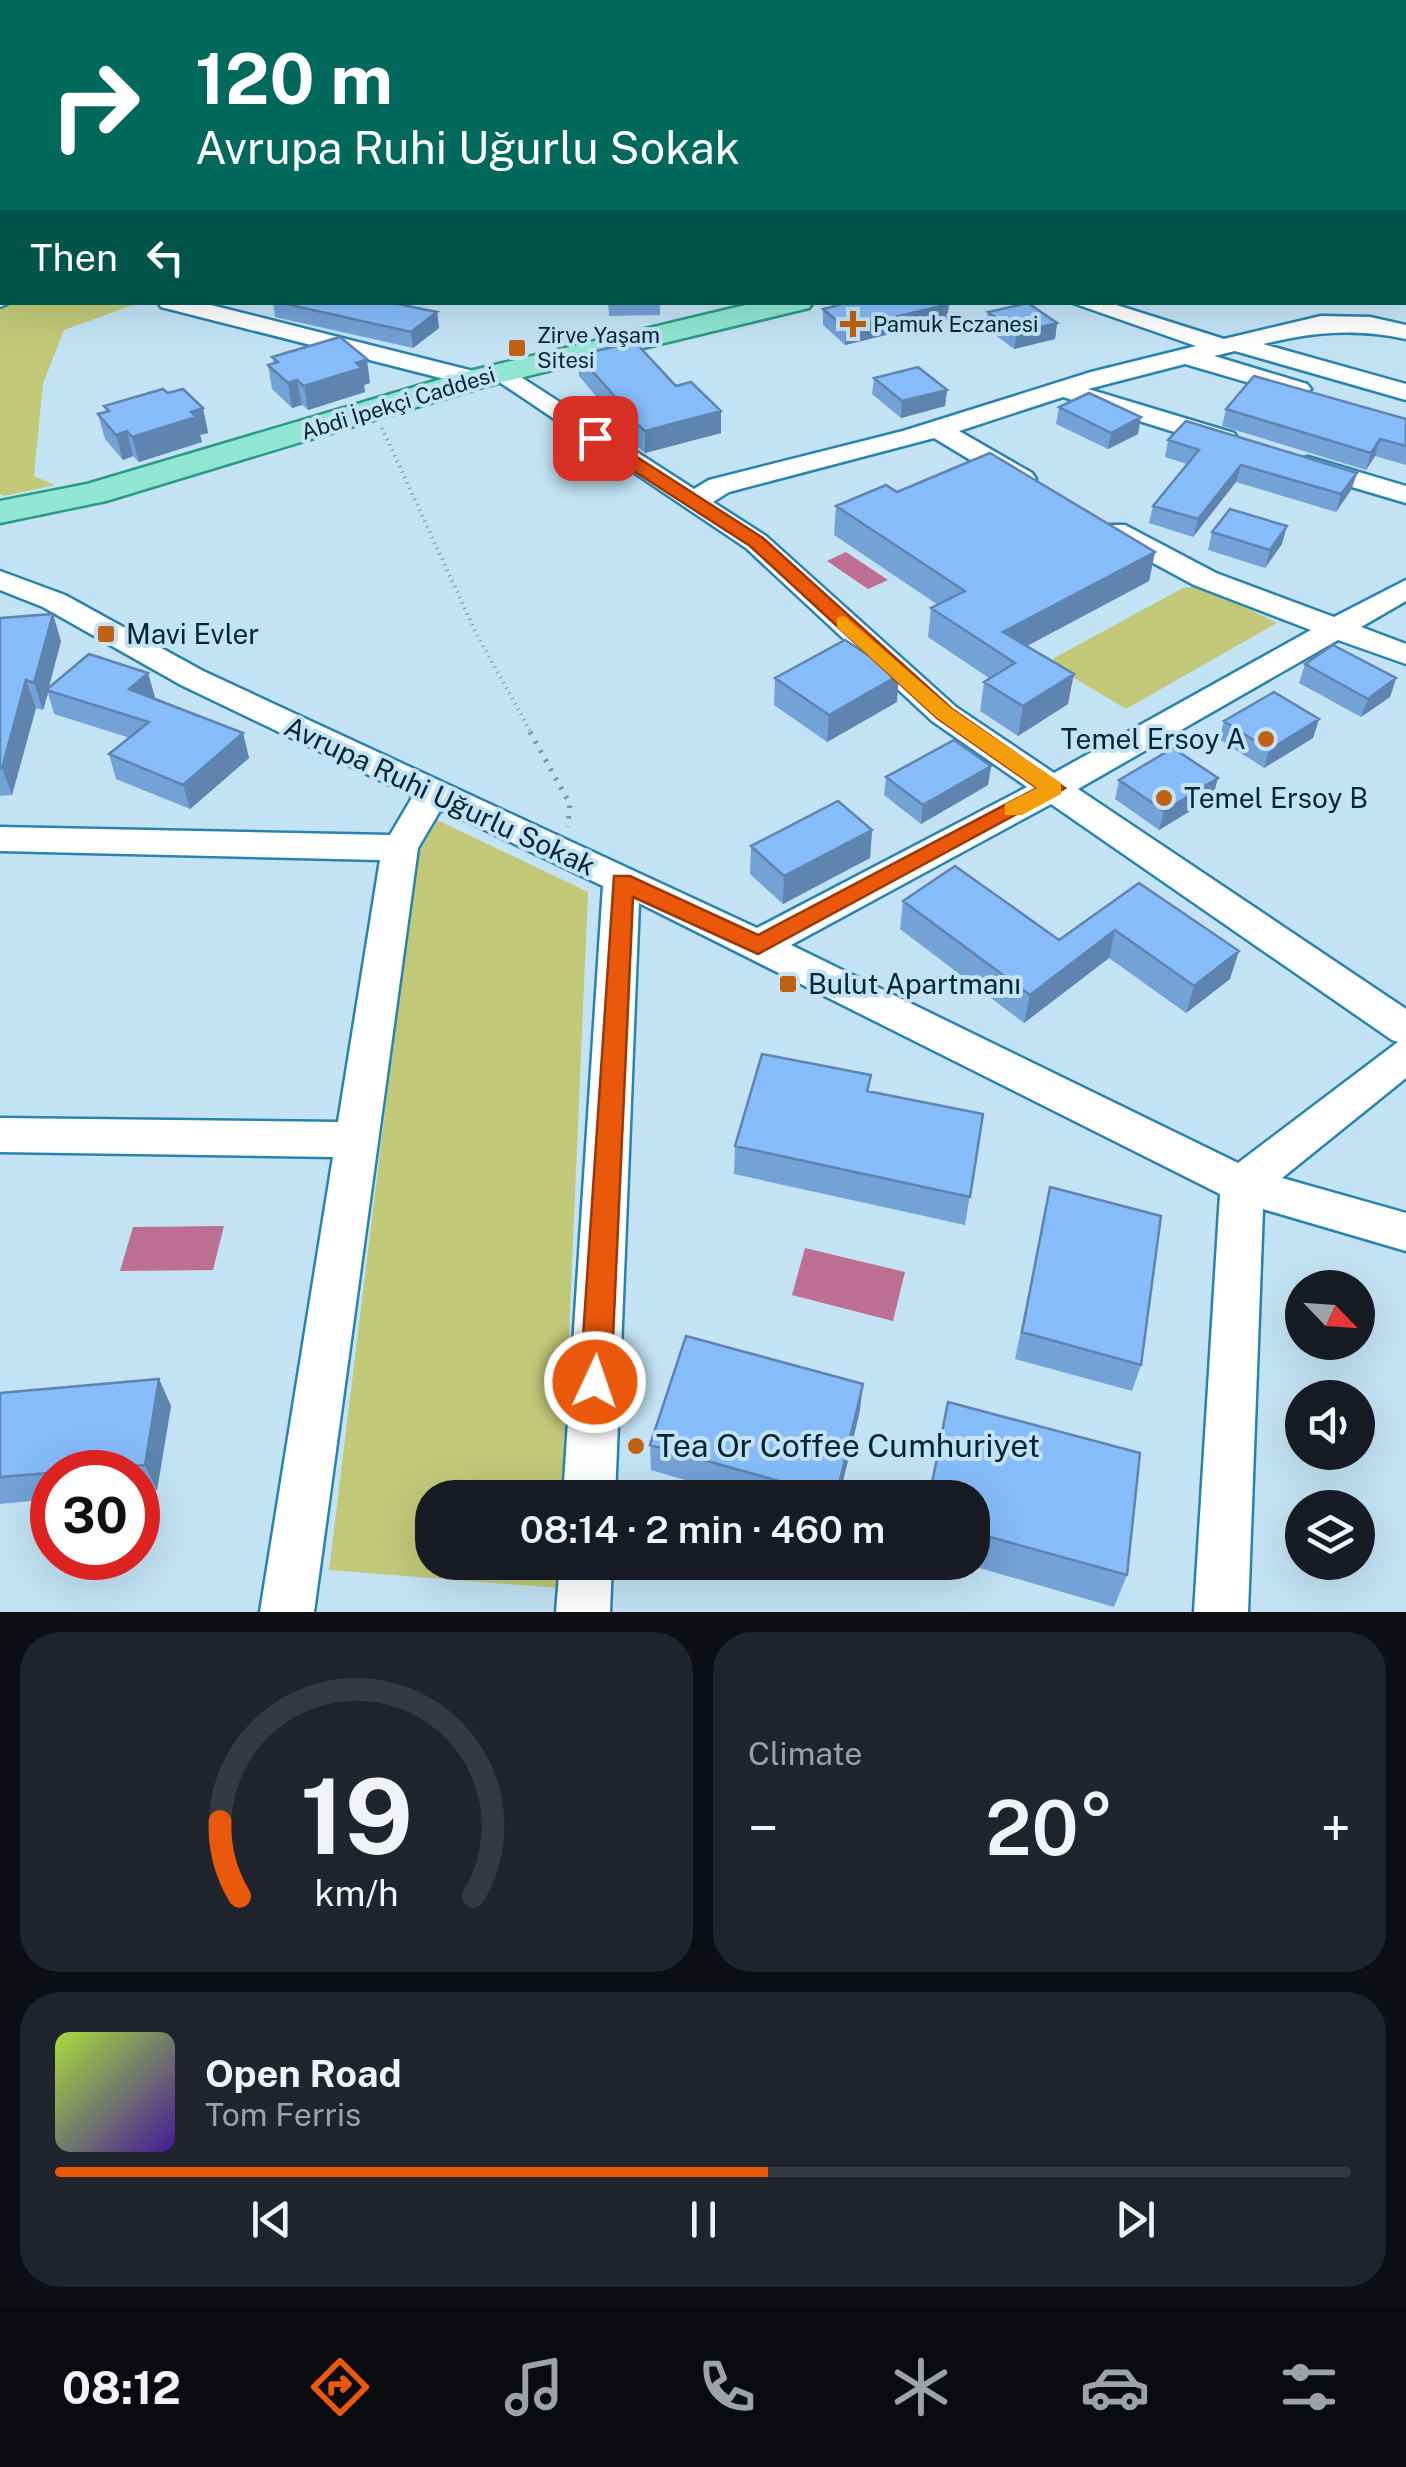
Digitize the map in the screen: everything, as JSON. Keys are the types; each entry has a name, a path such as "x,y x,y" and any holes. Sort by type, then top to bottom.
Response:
{"main road":[{"name":"Abdi İpekçi Caddesi","path":"0,512 93,493 487,376 747,308 772,305"}],"street":[{"path":"182,305 487,376 756,542 944,714 1406,1028"},
{"path":"1091,305 1406,392"},
{"path":"692,503 720,486 937,428 1064,389 1322,323 1370,324 1406,332"},
{"path":"1188,357 1315,394"},
{"path":"1064,389 1406,495"},
{"path":"937,428 1052,496"},
{"path":"1085,515 1205,578 1406,655"},
{"name":"Avrupa Ruhi Uğurlu Sokak","path":"0,580 54,602 192,678 758,945 1242,1184 1406,1232"},
{"path":"758,945 1054,788 1406,590"},
{"path":"288,1612 400,848 433,792"},
{"path":"0,839 400,848"},
{"path":"590,1480 622,882"},
{"path":"1221,1612 1242,1184 1406,1055"},
{"path":"0,1135 358,1140"},
{"path":"583,1612 585,1580"}],"path":[{"path":"372,410 395,450 476,635 570,804 565,855"}],"green space":[{"path":"133,305 64,330 43,384 34,476 55,485 4,496 0,494 0,308"},
{"path":"1201,586 1277,623 1126,709 1054,666 1054,658 1183,588"},
{"path":"437,820 588,892 563,1480 415,1480 415,1577 329,1570 416,858"},
{"path":"456,1580 558,1580 558,1588"}],"shaded area":[{"path":"846,552 888,580 868,589 827,561"},
{"path":"224,1226 213,1270 120,1271 133,1227"},
{"path":"805,1248 905,1272 893,1321 792,1295"}],"building":[{"path":"290,305 403,305 437,312 411,332"},
{"path":"838,305 945,305 846,329 823,309"},
{"path":"1031,305 1057,323 1017,333 988,312"},
{"path":"340,337 367,359 356,363 362,368 304,386 297,380 288,383 268,365 278,362 272,357"},
{"path":"635,342 676,386 691,382 721,411 645,431 611,402 618,400 578,355"},
{"path":"918,367 947,390 902,401 874,378"},
{"path":"1254,376 1406,419 1406,446 1380,439 1371,453 1226,409"},
{"path":"163,389 168,393 183,389 203,408 191,412 196,417 132,437 127,431 116,435 98,414 109,411 104,406"},
{"path":"1089,393 1141,417 1111,433 1059,407"},
{"path":"1186,421 1357,473 1341,494 1241,465 1198,519 1153,506 1199,450 1168,440"},
{"path":"990,453 1155,552 1003,632 1074,674 1023,706 984,682 1015,663 931,608 965,591 836,506 886,485 897,492"},
{"path":"1230,509 1287,526 1270,550 1212,532"},
{"path":"53,614 34,683 26,680 0,768 0,618"},
{"path":"845,640 899,675 829,715 775,678"},
{"path":"1333,645 1396,678 1368,699 1305,664"},
{"path":"89,654 148,673 129,689 243,733 183,785 109,754 149,722 46,690"},
{"path":"1274,692 1319,719 1269,750 1224,721"},
{"path":"954,740 991,766 923,805 886,777"},
{"path":"1173,748 1218,778 1164,811 1119,780"},
{"path":"838,801 872,830 784,876 751,846"},
{"path":"955,866 1059,940 1139,883 1239,951 1194,986 1115,930 1030,995 903,901"},
{"path":"762,1054 871,1075 867,1091 983,1114 970,1197 735,1146"},
{"path":"1050,1187 1161,1216 1141,1365 1022,1332"},
{"path":"686,1336 863,1384 840,1480 775,1480 650,1445"},
{"path":"159,1379 147,1450 30,1450 30,1475 0,1477 0,1393"},
{"path":"948,1402 1140,1453 1127,1575 990,1537 990,1480 933,1480"}],"slow traffic":[{"path":"844,622 944,714 1054,788 1014,810"}],"place":[{"name":"Pamuk Eczanesi","path":"853,324"},
{"name":"Zirve Yaşam Sitesi","path":"517,348"},
{"name":"Mavi Evler","path":"106,634"},
{"name":"Temel Ersoy A","path":"1266,739"},
{"name":"Temel Ersoy B","path":"1164,798"},
{"name":"Bulut Apartmanı","path":"788,984"},
{"name":"Tea Or Coffee Cumhuriyet","path":"636,1446"}],"route":[{"path":"595,438 756,542 944,714 1054,788 758,945 622,882 595,1382"}]}
